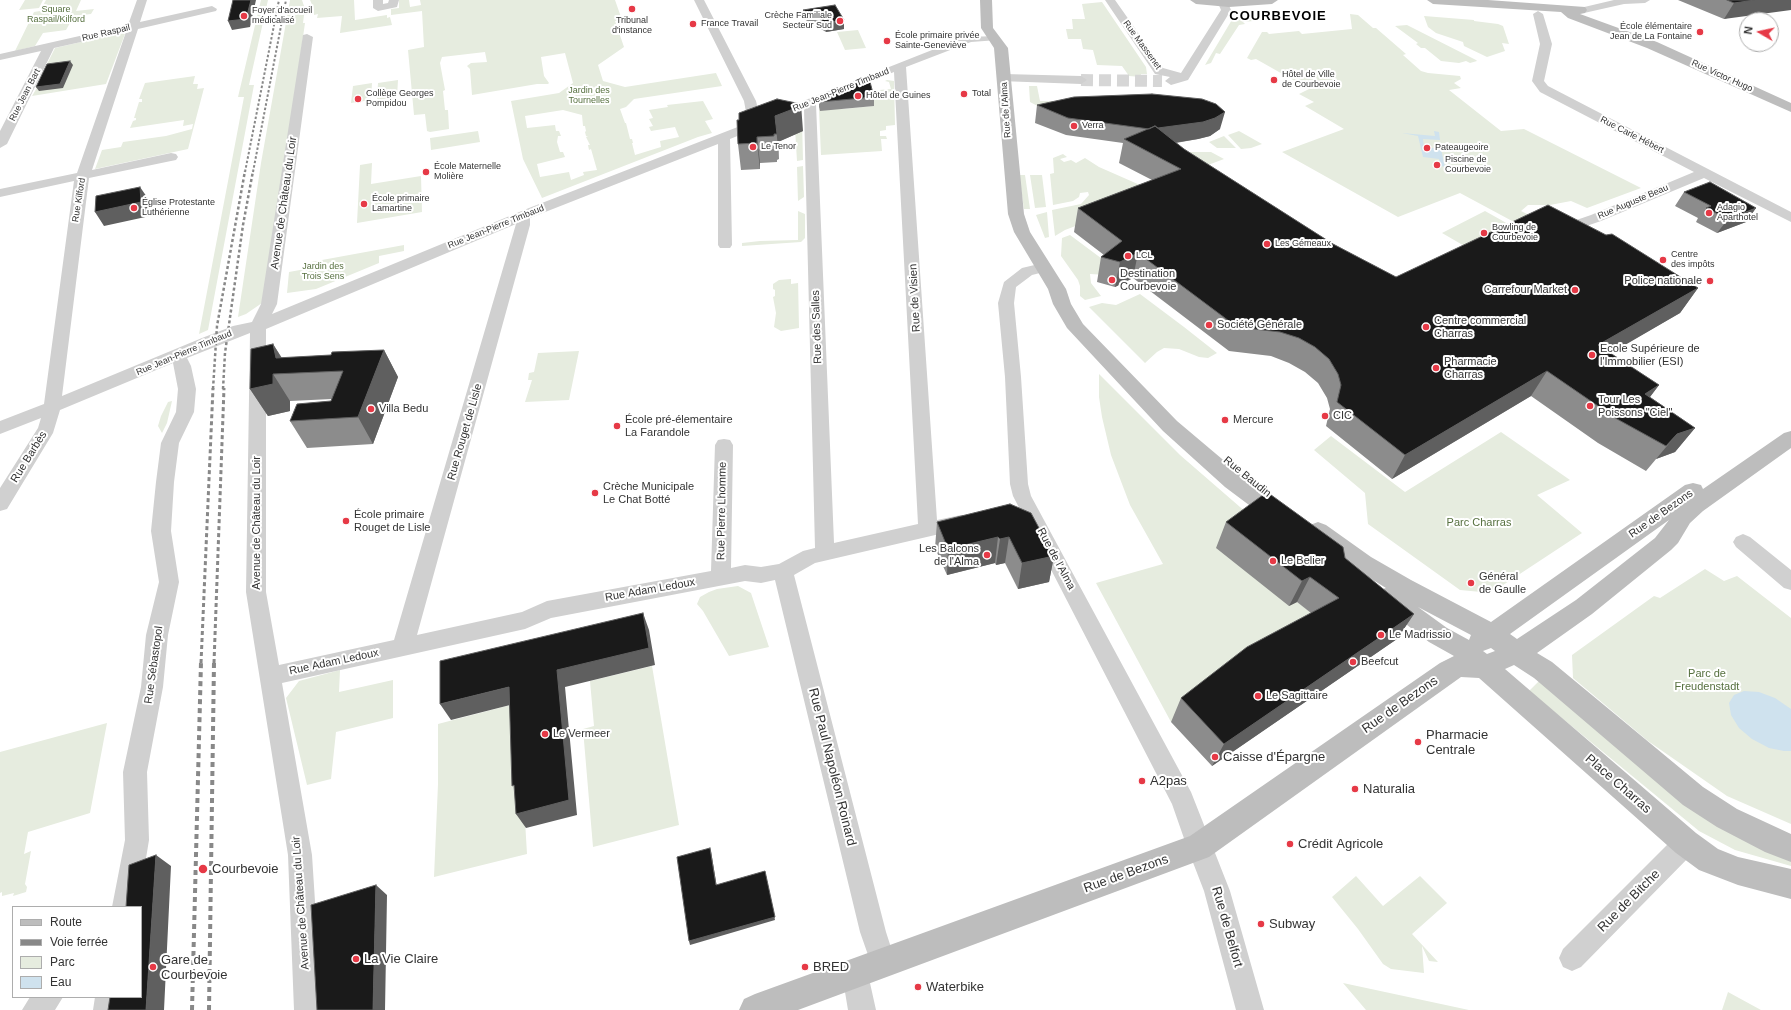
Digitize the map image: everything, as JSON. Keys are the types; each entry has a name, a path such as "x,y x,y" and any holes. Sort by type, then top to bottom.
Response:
{"main road":[{"name":"Rue de l'Alma","path":"986,0 987,28 1001,48 1012,183"},
{"path":"1196,0 1272,0"},
{"path":"1433,0 1473,4 1570,9"},
{"path":"1551,0 1570,9"},
{"path":"1535,7 1586,14"},
{"path":"1570,9 1567,11 1568,13 1586,14"},
{"path":"994,38 1000,28 999,14"},
{"name":"Rue Victor Hugo","path":"1586,14 1641,37 1652,45 1791,108"},
{"name":"Rue Baudin","path":"1012,183 1016,214 1022,232 1057,289 1062,304 1076,328 1170,426 1233,481 1335,556 1438,635 1469,661"},
{"name":"Rue Baudin","path":"1066,310 1085,325 1169,411 1195,434 1300,517 1362,563 1403,588 1493,635"},
{"name":"Rue de Bezons","path":"755,1010 1199,846 1469,661 1493,635 1509,621 1791,422"},
{"name":"Rue de Bezons","path":"1469,661 1516,653 1584,607 1663,544 1670,537 1682,517 1695,505 1791,438"},
{"path":"1493,635 1516,653 1550,675 1693,796 1726,818 1774,842 1791,848"},
{"name":"Place Charras","path":"1469,661 1686,843 1709,860 1738,871 1791,884"}],"street":[{"name":"Rue Kilford","path":"53,407 83,176 142,0"},
{"path":"378,0 378,8 393,6 394,0"},
{"path":"699,0 750,101 755,124"},
{"name":"Rue Massenet","path":"1110,0 1159,71 1184,77"},
{"path":"1586,14 1612,12 1645,0"},
{"path":"1162,81 1176,80 1184,77 1226,10 1222,1"},
{"name":"Rue Carle Hébert","path":"1535,7 1546,44 1538,77 1538,81 1541,86 1550,93 1791,218"},
{"name":"Rue Raspail","path":"0,56 212,9"},
{"name":"Avenue de Château du Loir","path":"307,37 269,304 258,326 256,592 300,855 308,1010"},
{"name":"Rue Jean-Pierre Timbaud","path":"0,428 239,330 258,326 523,216 900,66 969,39 994,38"},
{"name":"Rue Jean Bart","path":"0,144 48,49 48,46"},
{"name":"Rue de Visien","path":"900,66 928,530"},
{"path":"1004,78 1081,80"},
{"path":"750,101 775,117"},
{"name":"Rue des Salles","path":"810,102 825,553"},
{"path":"724,137 725,245"},
{"path":"0,193 171,158"},
{"name":"Rue Auguste Beau","path":"1561,230 1596,218 1704,173"},
{"name":"Rue Rouget de Lisle","path":"403,647 499,312 523,225 523,216"},
{"name":"Rue de l'Alma","path":"1043,268 1027,271 1009,286 1006,303 1013,377 1019,484 1022,496 1020,509 1183,800 1199,846"},
{"name":"Rue Sébastopol","path":"125,906 136,840 135,772 152,687 157,635 169,582 161,531 165,482 170,443 184,412 187,389 183,366 177,355"},
{"name":"Rue Barbès","path":"0,504 47,429 53,407"},
{"name":"Rue Pierre Lhomme","path":"721,578 724,444"},
{"name":"Rue Adam Ledoux","path":"270,676 525,620 547,610 604,598 631,595 745,573 761,575 783,571 810,557 980,518"},
{"path":"1743,542 1791,582"},
{"name":"Rue Paul Napoléon Roinard","path":"783,571 873,932 883,963"},
{"name":"Rue de Bitche","path":"1572,958 1686,843"},
{"name":"Rue de Belfort","path":"1199,846 1217,891 1250,1010"},
{"path":"855,974 862,1010"},
{"path":"36,1010 48,998"},
{"path":"107,1010 109,998"}],"green space":[{"path":"25,0 43,0 39,8 19,10"},
{"name":"Square Raspail/Kilford","path":"46,0 81,0 76,11 94,9 91,14 74,16 66,30 43,33 35,46 15,51 34,12 40,11"},
{"path":"261,0 268,0 249,85 254,85 208,330 199,334 244,97 238,97"},
{"path":"290,0 302,0 307,15 304,15 303,23 305,23 269,275 262,303 246,314 238,317 261,163"},
{"path":"310,0 354,0 355,20 387,15 387,18 390,17 392,25 340,33 342,16 317,18 318,14 314,15 314,9"},
{"name":"Jardin des Tournelles","path":"399,0 409,0 410,7 421,5 420,0 615,0 622,20 615,21 624,47 598,65 603,81 625,87 716,73 722,86 634,99 626,107 620,109 626,123 630,139 632,139 635,155 661,147 660,141 679,137 675,127 651,131 649,127 653,126 649,119 653,118 649,110 668,107 667,105 703,101 713,119 705,121 712,133 698,137 542,198 523,159 511,101 559,93 573,83 565,53 541,57 544,76 549,83 548,84 537,84 472,95 470,69 467,66 471,63 487,62 485,52 442,57 440,63 445,90 443,91 445,110 448,110 449,129 430,132 427,131 425,114 414,115 408,50 424,47 422,11 391,15 391,9 399,8","holes":["563,110 582,115 583,126 585,126 586,136 588,137 586,137 590,145 588,145 589,150 591,149 597,170 583,172 584,175 571,180 569,172 540,177 537,164 565,157 563,152 560,152 557,142 558,136 561,136 559,131 556,131 555,125 527,128 525,116"]},
{"path":"1102,2 1146,67 1147,74 1141,74 1141,77 1129,76 1122,66 1097,65 1093,50 1083,49 1081,39 1068,39 1066,29 1073,29 1072,19 1085,19 1082,4"},
{"path":"1350,14 1358,15 1373,28 1376,28 1406,54 1403,55 1421,71 1460,76 1461,79 1454,83 1461,88 1449,90 1501,131 1524,129 1641,188 1587,208 1571,201 1550,205 1528,205 1521,211 1529,215 1514,222 1460,193 1398,217 1282,152 1344,129 1305,106 1314,102 1299,94 1309,89 1256,59 1251,60 1247,58 1262,32 1267,32 1269,34 1299,31 1302,34 1352,29"},
{"path":"1424,16 1474,20 1498,24 1503,26 1509,44 1502,43 1505,51 1487,57 1464,46 1463,42 1436,33 1428,27"},
{"path":"1249,17 1253,21 1243,22 1245,24 1239,25 1220,54 1216,53 1211,63 1205,65 1233,18"},
{"path":"1407,25 1477,61 1470,63 1466,61 1459,63 1441,61 1425,48 1421,48 1416,44 1418,43 1395,26"},
{"path":"858,30 866,48 845,50 837,32"},
{"path":"120,33 125,34 106,84 32,96 41,81 42,77 40,78 55,48"},
{"path":"195,76 193,84 198,84 197,89 204,88 188,149 95,169 102,150 121,147 123,142 166,136 192,129 193,124 183,126 184,120 130,128 133,121 136,120 136,118 134,118 139,102 142,102 142,99 139,99 145,83"},
{"path":"398,80 397,97 377,100 378,83"},
{"path":"885,81 894,81 895,125 886,126 886,130 880,131 880,136 886,136 887,139 881,139 882,151 821,155 819,109 821,107 843,109 873,106 868,91 891,89 889,82"},
{"path":"372,83 371,100 351,103 353,86"},
{"path":"1029,86 1037,86 1040,101 1113,102 1047,111 1030,102"},
{"path":"802,120 803,160 797,161 795,128"},
{"path":"478,131 480,142 431,150 430,138"},
{"path":"1239,131 1262,144 1251,148 1241,149 1228,135"},
{"path":"1224,136 1236,148 1217,148 1209,142"},
{"path":"1184,152 1211,152 1224,159 1208,165"},
{"path":"1063,154 1067,157 1060,159 1064,162 1071,160 1076,163 1085,158 1099,167 1140,185 1141,201 1065,230 1055,236 1052,210 1081,204 1089,195 1088,192 1080,193 1079,197 1073,201 1053,205 1050,174 1054,173 1053,158"},
{"path":"372,163 371,184 421,176 422,212 357,223 360,165"},
{"path":"803,166 804,197 798,201 797,167"},
{"path":"1019,175 1025,175 1030,209 1024,209"},
{"path":"1030,175 1042,175 1046,207 1035,208"},
{"path":"798,211 805,214 805,238 801,242 742,246 742,243 760,241 798,240"},
{"name":"Bowling de Courbevoie","path":"1485,211 1526,234 1480,255 1442,233"},
{"path":"1047,212 1049,237 1045,238 1036,215"},
{"path":"1070,235 1125,276 1090,274 1091,283 1101,296 1085,300 1080,296 1080,286 1078,280 1061,256 1062,238"},
{"name":"Jardin des Trois Sens","path":"404,245 404,251 379,256 379,263 316,289 287,293 289,272 311,268 311,262"},
{"path":"791,279 791,284 798,283 798,279 799,328 781,331 774,327 776,313 773,297 775,296 775,290 773,289 773,284 779,280"},
{"path":"1140,294 1217,353 1208,358 1199,357 1179,349 1164,348 1145,363 1089,307 1102,303 1116,305"},
{"path":"579,351 569,400 525,402 532,380 528,380 529,373 534,372 538,353"},
{"path":"1099,374 1180,455 1255,520 1296,601 1323,622 1235,671 1171,722 1096,583 1163,564 1130,505 1111,455 1099,397"},
{"path":"172,401 167,423 162,433 158,426 161,416 168,402"},
{"name":"Parc Charras","path":"1501,432 1570,480 1537,495 1582,533 1497,589 1481,592 1460,590 1368,524 1365,493 1314,450 1331,436 1405,492"},
{"name":"Parc de Freudenstadt","path":"1705,569 1724,581 1737,576 1791,618 1791,824 1727,796 1648,741 1573,678 1572,655 1654,596 1660,598"},
{"path":"738,586 751,593 769,647 729,656 703,611 697,604 700,597 709,592 717,589"},
{"path":"652,666 679,825 593,847 583,729 594,726 590,681"},
{"path":"340,670 339,692 393,680 393,718 336,732 331,779 307,785 286,698 299,681"},
{"path":"1539,681 1791,857 1791,866 1735,850 1699,831 1529,691"},
{"path":"518,703 527,854 434,877 438,784 438,724"},
{"path":"107,723 90,813 28,832 24,854 31,851 25,884 27,887 26,892 13,896 14,893 2,896 2,892 0,893 0,752"},
{"path":"1356,876 1383,906 1420,876 1447,903 1412,934 1438,962 1429,961 1422,946 1424,973 1391,969 1383,964 1358,929 1332,897"},
{"path":"1343,983 1469,1010 1366,1010"},
{"path":"1728,992 1761,1010 1722,1010"}],"water":[{"name":"Pateaugeoire","path":"1434,131 1439,132 1440,140 1423,139 1424,147 1441,149 1445,167 1441,166 1439,159 1423,157 1418,136 1402,133 1435,136"},
{"path":"1744,691 1759,692 1775,698 1791,709 1791,751 1769,748 1752,739 1739,728 1731,715 1729,703 1734,695"}],"building":[{"path":"233,0 251,0 246,19 228,21"},
{"path":"1727,0 1755,0 1734,3"},
{"path":"835,5 844,20 826,23 803,10"},
{"path":"70,61 60,84 36,87 47,64"},
{"path":"869,78 874,97 819,102 819,98"},
{"path":"1152,94 1202,99 1216,104 1225,112 1215,118 1203,122 1158,128 1155,126 1149,129 1068,118 1037,105 1074,97"},
{"path":"777,99 801,104 801,106 775,116 777,134 774,134 774,136 757,137 757,143 738,144 737,120 739,120 739,113"},
{"name":"Centre commercial Charras","path":"1155,126 1184,149 1333,244 1396,277 1548,205 1606,235 1612,234 1698,288 1598,345 1659,385 1645,394 1695,428 1677,434 1666,446 1617,419 1547,371 1405,455 1337,402 1341,385 1338,374 1329,359 1315,347 1299,338 1280,332 1237,327 1138,253 1120,262 1101,257 1122,241 1078,208 1181,169 1124,139"},
{"path":"1710,182 1756,208 1728,219 1706,208 1711,206 1684,192"},
{"path":"140,187 141,202 95,212 96,196"},
{"path":"273,344 276,358 331,355 332,352 384,350 358,417 290,421 297,404 331,401 343,371 273,374 273,384 250,389 251,349"},
{"path":"1267,492 1343,547 1345,558 1414,614 1224,744 1181,698 1247,647 1339,598 1310,577 1302,581 1226,522"},
{"path":"1010,504 1031,513 1054,556 1022,563 1009,537 1000,539 998,537 948,549 937,522"},
{"name":"Le Vermeer","path":"643,613 649,648 557,670 569,800 516,814 514,785 512,786 509,687 440,704 440,661"},
{"path":"710,848 716,885 765,871 775,917 689,941 677,857"},
{"path":"156,855 146,1010 108,1010 110,998 142,998 142,906 126,906 129,865"},
{"name":"La Vie Claire","path":"376,885 373,1010 317,1010 311,905"}],"tunnel":[{"path":"1081,80 1162,81"}],"railway":[{"path":"245,172 279,0"},
{"path":"253,172 286,0"},
{"path":"213,389 217,326 245,171"},
{"path":"223,389 225,353 243,225 253,171"},
{"path":"201,663 213,388"},
{"path":"214,663 224,388"},
{"path":"192,1010 201,662"},
{"path":"209,1010 214,662"}],"place":[{"name":"Tribunal d'instance","path":"632,9"},
{"name":"Foyer d'accueil médicalisé","path":"244,16"},
{"name":"Crèche Familiale Secteur Sud","path":"840,21"},
{"name":"France Travail","path":"693,24"},
{"name":"École élémentaire Jean de La Fontaine","path":"1700,32"},
{"name":"École primaire privée Sainte-Geneviève","path":"887,41"},
{"name":"Hôtel de Ville de Courbevoie","path":"1274,80"},
{"name":"Total","path":"964,94"},
{"name":"Hôtel de Guines","path":"858,96"},
{"name":"Collège Georges Pompidou","path":"358,99"},
{"name":"Verra","path":"1074,126"},
{"name":"Le Tenor","path":"753,147"},
{"name":"Pateaugeoire","path":"1427,148"},
{"name":"Piscine de Courbevoie","path":"1437,165"},
{"name":"École Maternelle Molière","path":"426,172"},
{"name":"École primaire Lamartine","path":"364,204"},
{"name":"Église Protestante Luthérienne","path":"134,208"},
{"name":"Adagio Aparthotel","path":"1709,213"},
{"name":"Bowling de Courbevoie","path":"1484,233"},
{"name":"Les Gémeaux","path":"1267,244"},
{"name":"LCL","path":"1128,256"},
{"name":"Centre des impôts","path":"1663,260"},
{"name":"Destination Courbevoie","path":"1112,280"},
{"name":"Police nationale","path":"1710,281"},
{"name":"Carrefour Market","path":"1575,290"},
{"name":"Société Générale","path":"1209,325"},
{"name":"Centre commercial Charras","path":"1426,327"},
{"name":"Ecole Supérieure de l'Immobilier (ESI)","path":"1592,355"},
{"name":"Pharmacie Charras","path":"1436,368"},
{"name":"Tour Les Poissons \"Ciel\"","path":"1590,406"},
{"name":"Villa Bedu","path":"371,409"},
{"name":"CIC","path":"1325,416"},
{"name":"Mercure","path":"1225,420"},
{"name":"École pré-élementaire La Farandole","path":"617,426"},
{"name":"Crèche Municipale Le Chat Botté","path":"595,493"},
{"name":"École primaire Rouget de Lisle","path":"346,521"},
{"name":"Les Balcons de l'Alma","path":"987,555"},
{"name":"Le Belier","path":"1273,561"},
{"name":"Général de Gaulle","path":"1471,583"},
{"name":"Le Madrissio","path":"1381,635"},
{"name":"Beefcut","path":"1353,662"},
{"name":"Le Sagittaire","path":"1258,696"},
{"name":"Le Vermeer","path":"545,734"},
{"name":"Pharmacie Centrale","path":"1418,742"},
{"name":"Caisse d'Épargne","path":"1215,757"},
{"name":"A2pas","path":"1142,781"},
{"name":"Naturalia","path":"1355,789"},
{"name":"Crédit Agricole","path":"1290,844"},
{"name":"Courbevoie","path":"203,869"},
{"name":"Subway","path":"1261,924"},
{"name":"La Vie Claire","path":"356,959"},
{"name":"Gare de Courbevoie","path":"153,967"},
{"name":"BRED","path":"805,967"},
{"name":"Waterbike","path":"918,987"}],"district":[{"name":"COURBEVOIE","path":"1278,16"}]}
